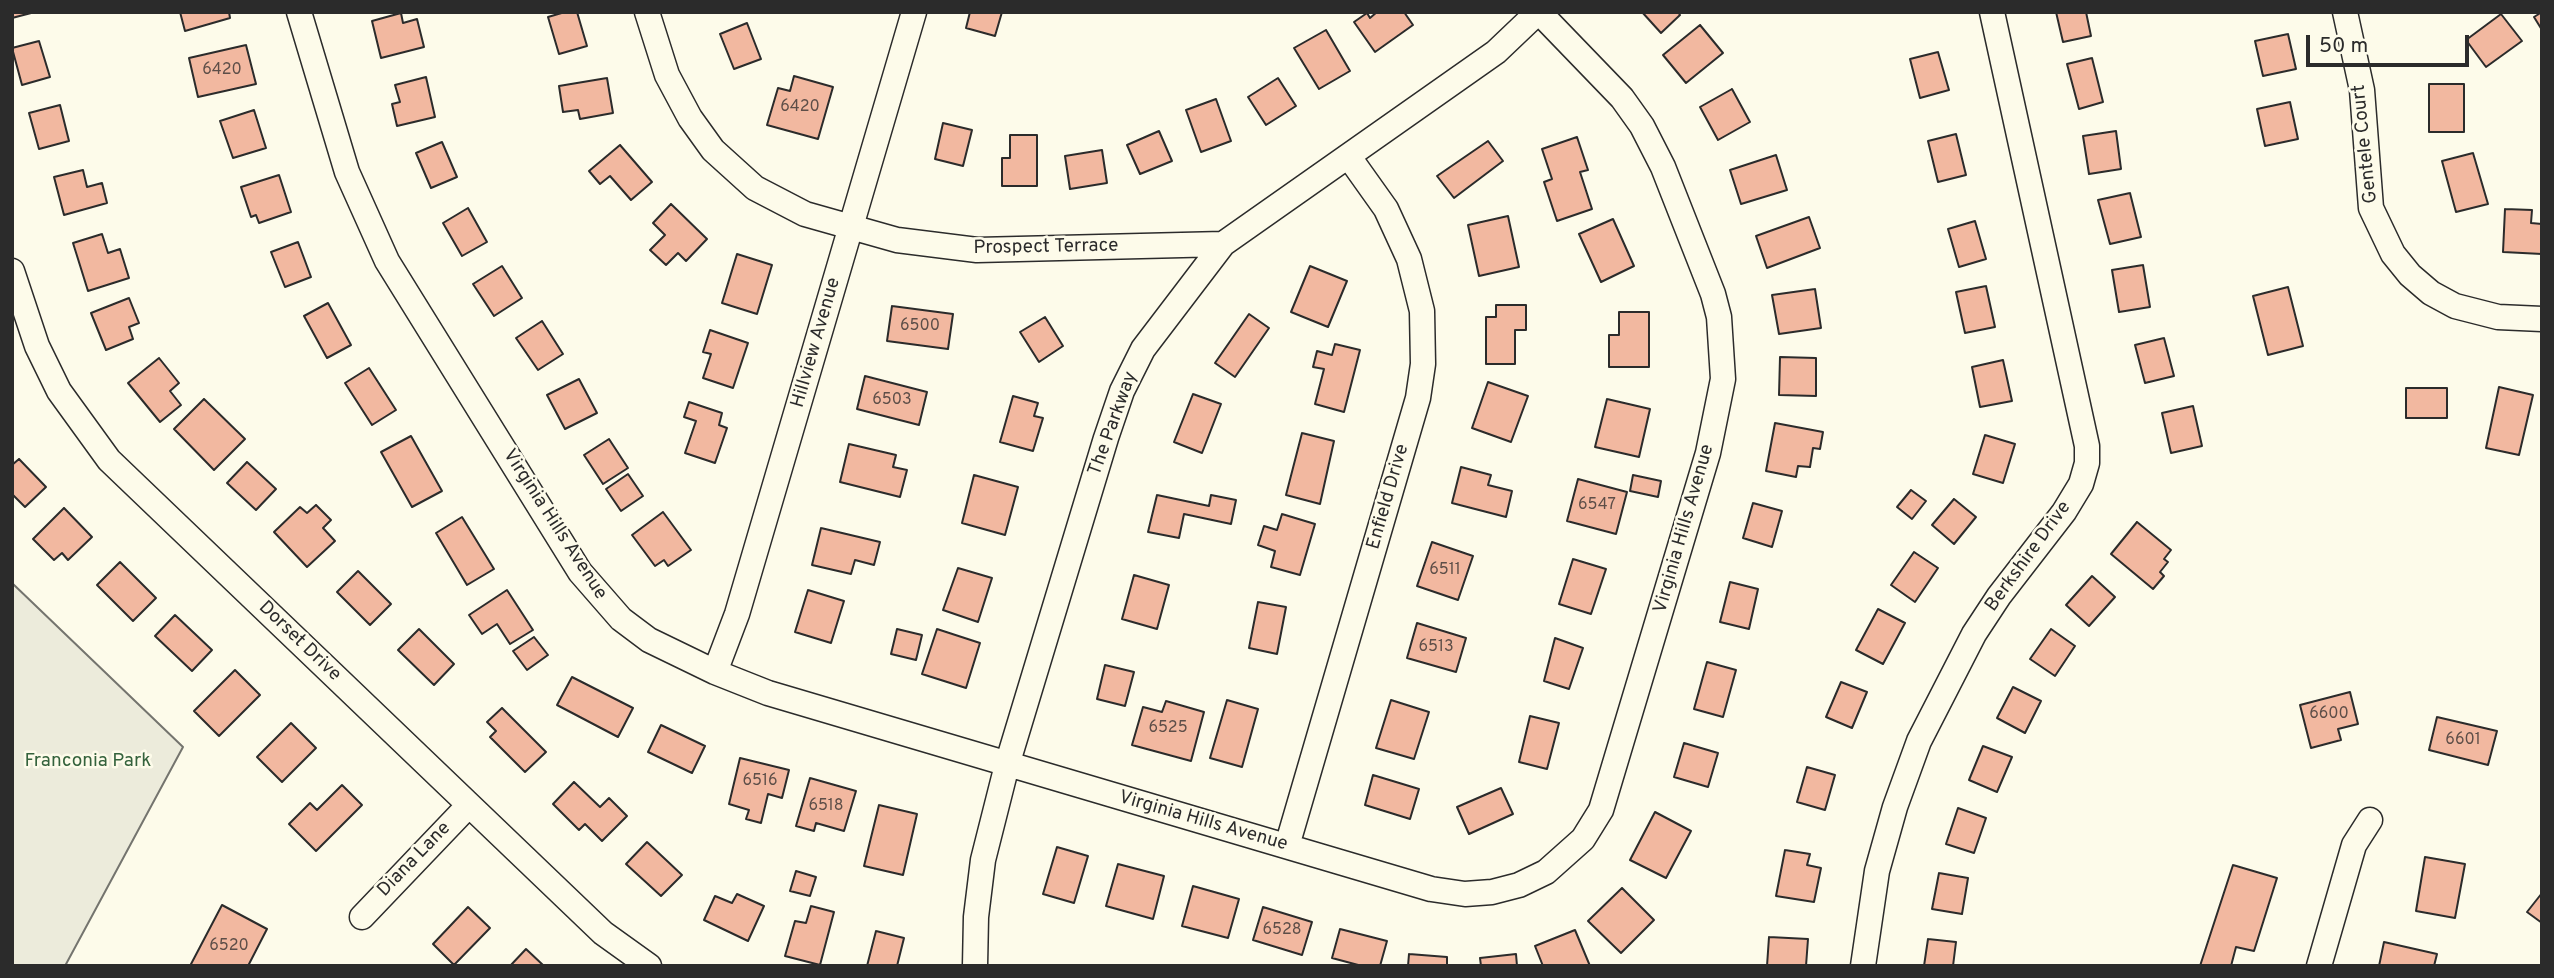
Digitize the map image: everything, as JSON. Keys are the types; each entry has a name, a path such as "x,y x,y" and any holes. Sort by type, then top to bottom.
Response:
{"street":[{"name":"Virginia Hills Avenue","path":"299,12 347,173 387,261 580,572 621,619 649,640 768,694 1431,889 1465,894 1492,892 1518,885 1546,872 1567,856 1594,823 1610,785 1720,405 1723,359 1719,317 1706,271 1663,167 1642,126 1603,75 1538,12"},
{"name":"Prospect Terrace","path":"647,12 658,54 678,99 721,158 755,188 805,214 897,240 977,250 1028,252 1223,244"},
{"name":"Hillview Avenue","path":"715,672 737,614 914,12"},
{"name":"The Parkway","path":"975,966 975,917 983,860 1007,765 1122,391 1151,335 1223,244 1496,52 1538,12"},
{"name":"Berkshire Drive","path":"1863,966 1877,871 1895,807 1919,741 1974,634 1999,596 2064,512 2081,484 2087,463 2087,446 1992,12"},
{"name":"Gentele Court","path":"2345,12 2362,90 2371,208 2385,241 2405,269 2431,293 2455,306 2498,317 2542,319"},
{"name":"Enfield Drive","path":"1287,846 1418,398 1423,364 1422,311 1409,259 1386,209 1349,156"},
{"name":"Dorset Drive","path":"12,271 37,346 59,391 109,460 603,933 649,966"},
{"name":"Diana Lane","path":"362,917 469,805"},
{"path":"2319,966 2354,845 2370,820"}],"green space":[{"name":"Franconia Park","path":"12,583 183,747 65,966 12,966"}],"building":[{"path":"12,12 35,12 12,18"},
{"path":"180,12 229,12 230,18 185,31"},
{"path":"577,12 587,46 559,54 548,17"},
{"path":"970,12 1002,12 995,36 966,28"},
{"path":"1377,12 1404,12 1413,25 1375,52 1354,22 1367,13 1370,18"},
{"path":"1642,12 1678,12 1680,15 1661,33"},
{"path":"2056,12 2086,12 2091,36 2063,42"},
{"path":"2542,12 2542,30 2534,17"},
{"path":"401,13 403,23 417,19 424,47 381,58 372,21"},
{"path":"2501,14 2522,41 2486,67 2466,40"},
{"path":"747,23 761,59 734,69 720,34"},
{"path":"1700,25 1723,53 1686,83 1663,55"},
{"path":"1326,30 1350,71 1319,89 1294,48"},
{"path":"2288,34 2296,69 2263,76 2255,41"},
{"path":"39,41 50,77 22,85 12,48"},
{"path":"246,45 256,84 198,97 189,58"},
{"path":"1938,52 1949,90 1920,98 1910,59"},
{"path":"2092,58 2103,102 2079,109 2067,64"},
{"path":"794,76 833,87 818,139 767,125 778,88 790,91"},
{"path":"426,77 435,117 397,126 392,104 400,102 395,85"},
{"path":"607,78 613,113 580,119 578,110 563,112 559,86"},
{"path":"1278,78 1296,106 1266,125 1248,97"},
{"path":"2429,84 2464,84 2464,132 2429,132"},
{"path":"1732,89 1750,122 1718,140 1700,107"},
{"path":"1216,99 1231,141 1201,152 1186,110"},
{"path":"2290,102 2298,139 2265,146 2257,109"},
{"path":"60,105 69,141 39,149 29,113"},
{"path":"254,110 266,148 233,158 220,121"},
{"path":"943,123 972,130 963,166 935,159"},
{"path":"1159,131 1172,161 1140,174 1127,145"},
{"path":"2116,131 2121,169 2089,174 2083,136"},
{"path":"1956,134 1966,175 1938,182 1928,141"},
{"path":"1010,135 1037,135 1037,186 1002,186 1002,158 1010,158"},
{"path":"1577,137 1588,170 1580,172 1592,209 1557,221 1544,182 1552,179 1542,149"},
{"path":"1488,141 1503,161 1454,198 1437,176"},
{"path":"442,142 457,177 431,188 416,153"},
{"path":"620,145 652,182 631,200 610,176 600,184 589,171"},
{"path":"1102,150 1107,183 1070,189 1065,156"},
{"path":"2473,153 2488,204 2456,212 2442,161"},
{"path":"1776,155 1787,190 1741,204 1730,170"},
{"path":"83,170 87,187 102,183 107,203 64,215 54,177"},
{"path":"279,175 291,212 259,223 256,215 251,217 241,187"},
{"path":"2130,193 2141,237 2110,244 2098,200"},
{"path":"671,204 707,239 686,261 678,253 666,265 650,250 665,235 653,223"},
{"path":"468,208 487,242 462,256 443,223"},
{"path":"2505,209 2532,210 2531,223 2542,224 2542,254 2503,252"},
{"path":"1508,216 1519,267 1479,276 1468,225"},
{"path":"1809,217 1820,248 1767,268 1756,236"},
{"path":"1613,219 1634,266 1601,282 1579,234"},
{"path":"1975,221 1986,259 1959,267 1948,229"},
{"path":"102,234 108,253 120,249 129,278 88,291 73,243"},
{"path":"298,242 311,277 285,287 271,252"},
{"path":"737,254 772,265 757,314 722,303"},
{"path":"2143,265 2150,307 2119,312 2112,270"},
{"path":"502,266 522,298 494,316 473,284"},
{"path":"1310,266 1347,281 1328,327 1291,312"},
{"path":"1986,286 1995,327 1965,333 1956,292"},
{"path":"2288,287 2303,346 2268,355 2253,296"},
{"path":"1815,289 1821,328 1779,334 1772,295"},
{"path":"129,298 139,323 129,327 133,339 106,350 91,313"},
{"path":"328,303 351,345 327,358 304,316"},
{"path":"1496,305 1526,305 1526,330 1515,330 1515,364 1486,364 1486,317 1496,317"},
{"path":"892,306 953,314 948,349 887,341"},
{"path":"1619,312 1649,312 1649,367 1609,367 1609,335 1619,335"},
{"path":"1249,314 1269,328 1235,377 1215,363"},
{"path":"1045,317 1063,346 1039,362 1020,332"},
{"path":"542,321 563,354 538,370 516,338"},
{"path":"710,330 748,343 733,388 703,378 711,354 703,352"},
{"path":"2164,338 2174,376 2145,383 2135,345"},
{"path":"1335,344 1360,350 1344,412 1315,404 1324,369 1313,367 1317,351 1332,355"},
{"path":"1780,357 1816,358 1816,396 1779,395"},
{"path":"159,358 179,383 170,391 181,405 160,422 128,383"},
{"path":"2003,360 2012,401 1980,407 1972,367"},
{"path":"369,368 396,410 372,425 345,383"},
{"path":"865,376 927,392 919,425 857,409"},
{"path":"579,379 597,413 565,429 547,395"},
{"path":"1488,382 1528,396 1511,442 1472,428"},
{"path":"2499,387 2533,395 2519,455 2486,448"},
{"path":"2406,388 2447,388 2447,418 2406,418"},
{"path":"1193,394 1221,404 1202,453 1174,442"},
{"path":"1013,396 1038,403 1034,416 1043,418 1033,451 1000,442"},
{"path":"204,399 245,439 214,470 174,429"},
{"path":"1607,399 1650,409 1639,457 1595,447"},
{"path":"689,402 722,413 719,425 727,428 715,463 685,453 696,421 684,417"},
{"path":"2193,406 2202,446 2171,453 2162,413"},
{"path":"1775,423 1823,432 1820,449 1813,448 1810,467 1798,466 1796,477 1766,471"},
{"path":"1302,433 1334,441 1320,504 1286,495"},
{"path":"1985,435 2015,444 2003,483 1973,474"},
{"path":"411,436 442,491 412,507 381,452"},
{"path":"609,439 628,468 603,484 584,455"},
{"path":"849,444 896,455 893,467 907,470 900,497 840,482"},
{"path":"19,459 46,487 25,507 12,494 12,465"},
{"path":"247,462 276,489 256,510 227,483"},
{"path":"1461,467 1491,475 1488,485 1512,491 1506,517 1452,503"},
{"path":"628,474 643,496 621,511 606,489"},
{"path":"974,475 1018,487 1005,535 962,523"},
{"path":"1633,475 1661,481 1658,497 1630,491"},
{"path":"1578,479 1627,492 1616,534 1567,521"},
{"path":"1911,490 1926,501 1912,519 1897,507"},
{"path":"1157,495 1209,506 1211,495 1236,500 1231,524 1184,514 1179,538 1148,532"},
{"path":"1954,499 1976,517 1954,544 1932,525"},
{"path":"1753,503 1782,511 1772,547 1743,538"},
{"path":"316,505 331,520 323,528 335,541 307,567 274,532 300,507 307,513"},
{"path":"64,508 92,537 68,560 62,553 54,560 33,539"},
{"path":"663,512 691,550 668,566 664,560 655,566 632,535"},
{"path":"1282,514 1315,524 1300,575 1271,567 1275,551 1258,545 1264,526 1277,530"},
{"path":"462,517 494,569 467,585 436,533"},
{"path":"2137,522 2171,550 2164,559 2168,562 2160,572 2164,576 2153,589 2111,554"},
{"path":"821,528 880,542 874,565 855,560 851,574 812,565"},
{"path":"1432,542 1473,556 1458,600 1417,586"},
{"path":"1914,552 1938,568 1915,602 1891,585"},
{"path":"1573,559 1606,569 1591,614 1559,604"},
{"path":"120,562 156,598 133,621 97,585"},
{"path":"958,568 992,578 978,622 943,610"},
{"path":"358,571 391,604 370,625 337,592"},
{"path":"1134,575 1169,585 1157,629 1122,619"},
{"path":"2092,576 2115,597 2089,626 2066,605"},
{"path":"1730,582 1758,589 1749,629 1720,622"},
{"path":"507,590 533,630 510,644 497,624 482,634 469,615"},
{"path":"808,590 844,601 831,643 795,632"},
{"path":"1258,602 1286,607 1277,654 1249,648"},
{"path":"1878,609 1905,623 1883,664 1856,650"},
{"path":"175,615 212,650 192,671 155,636"},
{"path":"1417,623 1466,638 1456,672 1407,658"},
{"path":"419,629 454,664 434,685 398,650"},
{"path":"897,629 922,635 916,660 891,654"},
{"path":"937,629 980,643 966,688 922,674"},
{"path":"2051,629 2075,646 2055,676 2030,659"},
{"path":"534,637 548,655 527,670 513,651"},
{"path":"1555,638 1583,648 1569,689 1544,681"},
{"path":"1707,662 1736,670 1723,717 1694,709"},
{"path":"1105,665 1134,672 1125,706 1097,699"},
{"path":"235,670 260,695 219,736 194,711"},
{"path":"572,677 633,708 618,737 557,705"},
{"path":"1841,682 1867,692 1852,728 1826,717"},
{"path":"2013,687 2041,701 2025,733 1997,718"},
{"path":"2350,692 2358,724 2338,729 2341,740 2311,748 2300,705"},
{"path":"1227,700 1258,709 1242,767 1210,758"},
{"path":"1391,700 1429,712 1414,759 1376,748"},
{"path":"1166,701 1204,712 1191,761 1132,745 1143,707 1162,712"},
{"path":"502,708 546,752 525,772 490,737 496,731 487,722"},
{"path":"1530,716 1559,723 1547,769 1519,762"},
{"path":"2437,717 2497,731 2488,765 2429,750"},
{"path":"291,723 316,748 282,782 257,757"},
{"path":"661,725 705,746 692,773 648,752"},
{"path":"1684,743 1718,753 1708,787 1674,777"},
{"path":"1983,746 2012,757 1997,792 1969,780"},
{"path":"740,758 789,770 782,798 768,794 761,823 746,819 749,810 729,804"},
{"path":"1807,767 1835,775 1825,810 1797,802"},
{"path":"1373,775 1419,789 1410,819 1365,805"},
{"path":"810,778 856,791 844,831 816,823 814,831 796,826"},
{"path":"574,782 600,807 609,798 627,816 602,841 585,824 579,830 553,804"},
{"path":"342,785 362,805 316,851 289,824 310,803 317,810"},
{"path":"1501,788 1513,814 1469,834 1457,807"},
{"path":"879,805 917,814 903,875 864,866"},
{"path":"1958,808 1986,818 1974,853 1946,844"},
{"path":"1655,812 1691,831 1666,878 1630,860"},
{"path":"647,842 682,875 661,896 626,864"},
{"path":"1057,847 1088,856 1074,903 1043,894"},
{"path":"1785,850 1810,854 1807,865 1821,868 1814,902 1776,896"},
{"path":"2425,857 2465,864 2455,918 2416,911"},
{"path":"1118,864 1164,876 1153,919 1106,906"},
{"path":"2233,865 2277,878 2254,951 2236,947 2231,966 2200,966"},
{"path":"796,871 816,877 810,896 790,891"},
{"path":"1939,873 1968,878 1962,914 1932,909"},
{"path":"1193,886 1239,899 1228,938 1182,926"},
{"path":"1622,888 1654,920 1621,953 1588,921"},
{"path":"2542,893 2542,923 2527,912"},
{"path":"737,894 764,906 748,941 704,920 715,896 732,903"},
{"path":"222,905 267,929 248,966 190,966"},
{"path":"811,906 834,912 820,965 785,956 795,921 806,923"},
{"path":"468,907 490,928 454,965 433,944"},
{"path":"1263,907 1312,922 1302,955 1253,940"},
{"path":"1340,929 1387,941 1380,966 1362,966 1332,958"},
{"path":"1575,930 1590,966 1543,966 1535,946"},
{"path":"876,931 904,938 897,966 867,966"},
{"path":"1769,937 1808,939 1806,966 1767,966"},
{"path":"1928,939 1956,942 1953,966 1924,966"},
{"path":"2384,942 2437,954 2434,966 2379,966"},
{"path":"526,949 544,966 510,966"},
{"path":"1409,954 1447,957 1447,966 1408,966"},
{"path":"1516,954 1517,966 1481,966 1480,958"}]}
